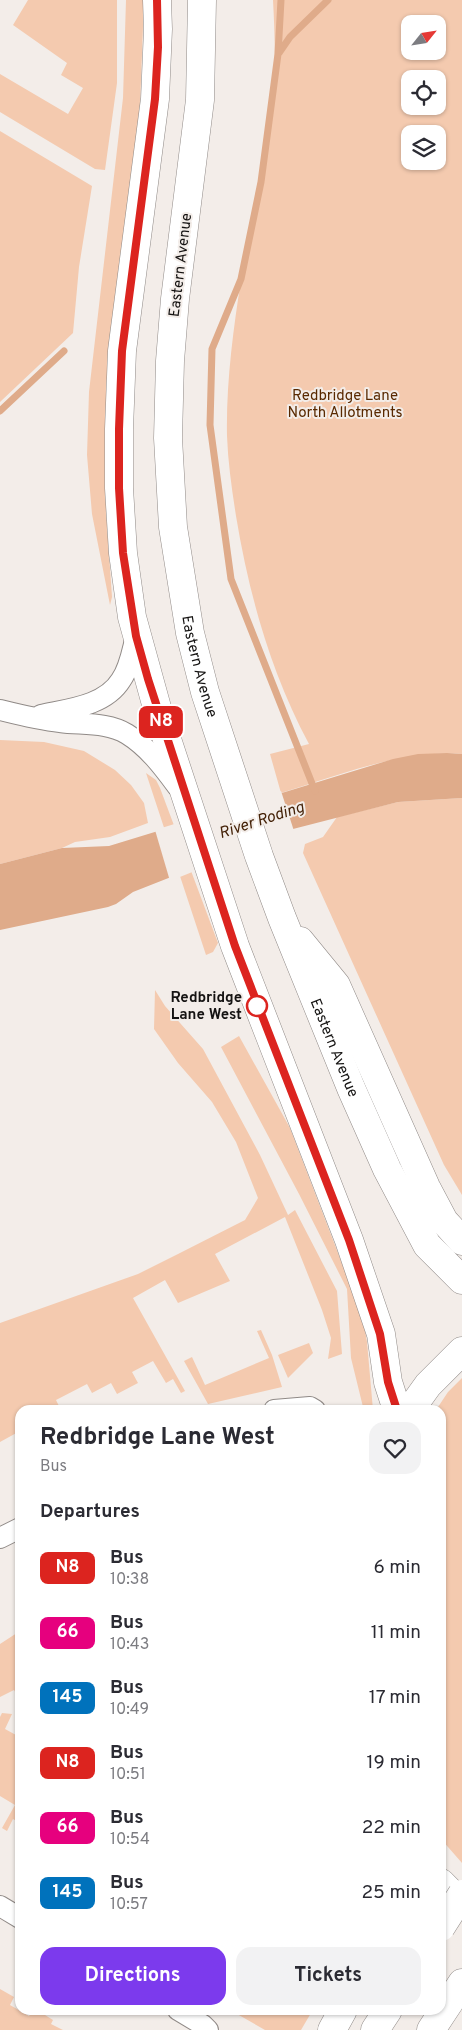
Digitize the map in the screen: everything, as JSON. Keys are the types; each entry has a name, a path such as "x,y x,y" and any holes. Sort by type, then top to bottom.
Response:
{"highway":[{"path":"157,0 158,47 155,99 122,351 119,429 123,553 136,636 153,697 235,946 349,1240 380,1334 388,1382 395,1405"},
{"name":"Eastern Avenue","path":"202,0 200,100 175,299 170,361 168,438 173,527 190,633 205,692 260,856 282,918 351,1088 386,1168 427,1245 462,1280"},
{"path":"282,918 336,984 426,1187 444,1221 462,1241"},
{"path":"414,1405 428,1385 462,1351"},
{"path":"446,1888 462,1904"},
{"path":"446,1919 462,1894"},
{"path":"446,2008 462,1984"},
{"path":"332,2030 340,2015"},
{"path":"375,2030 385,2015"},
{"path":"431,2030 441,2015"}],"street":[{"path":"32,718 87,704 112,691 121,682 128,667 136,636"},
{"path":"0,710 32,718 97,725 126,733 142,744 156,759 187,800"},
{"path":"0,1538 15,1530"},
{"path":"0,1906 15,1915"},
{"path":"186,2015 206,2028"}],"green space":[{"path":"28,0 117,0 117,83 105,170 95,169 0,112 0,74 68,114 83,88 61,75 67,63 13,25"},
{"path":"126,0 144,0 140,107 106,386 106,510 112,597 110,605 92,514 87,455 89,392 123,98"},
{"name":"Redbridge Lane North Allotments","path":"273,0 462,0 462,754 416,756 393,760 370,765 281,793 270,754 309,744 283,690 255,604 236,516 227,436 229,377 235,319 272,111 275,41"},
{"path":"0,131 92,186 79,267 73,333 0,402"},
{"path":"0,740 44,742 84,751 115,770 131,785 144,803 148,823 110,837 75,842 62,848 0,864"},
{"path":"146,773 156,780 160,788 218,943 213,952 206,955"},
{"path":"462,798 462,1195 444,1165 303,853 305,844 323,837 337,817 398,802"},
{"path":"155,990 165,1006 203,1049 260,1155 288,1215 295,1210 337,1291 342,1354 328,1359 331,1338 322,1310 285,1217 215,1254 230,1281 178,1303 165,1280 133,1298 185,1391 181,1393 173,1379 166,1383 153,1361 132,1372 138,1383 117,1394 111,1383 92,1393 87,1384 56,1400 58,1405 15,1405 15,1434 0,1442 0,1323 138,1274 245,1220 258,1198 236,1142 212,1102 178,1063 154,1029"},
{"path":"239,1036 290,1128 363,1318 373,1405 363,1405 351,1358 347,1289 221,1047"},
{"path":"261,1330 272,1355 282,1387 208,1404 184,1361 192,1357 205,1385 269,1358 257,1331"},
{"path":"309,1343 313,1353 288,1378 278,1355"},
{"path":"462,1378 462,1863 446,1845 446,1405 439,1405 448,1392"},
{"path":"15,1634 15,1692 14,1690 0,1697 0,1644"},
{"path":"2,1713 12,1714 5,1729 15,1734 15,1805 0,1796 0,1717"},
{"path":"15,1805 15,1820 13,1819 7,1831 2,1828"},
{"path":"0,1989 14,1997 10,2005 15,2008 15,2015 45,2015 53,2020 51,2024 63,2030 0,2030"},
{"path":"239,2015 310,2015 301,2030 265,2030"}],"water":[{"name":"River Roding","path":"418,754 462,754 462,798 398,802 293,829 133,892 116,904 108,907 0,930 0,864 62,848 109,846 393,759"}],"pier":[{"path":"281,791 294,831 170,881 155,830"}],"waterway":[{"path":"281,0 278,54 261,182 241,279 212,349 210,425 231,579 315,791"},
{"path":"279,53 290,37 328,0"},
{"path":"0,411 64,351"}],"bus line":[{"name":"N8","path":"157,0 158,47 155,99 122,351 119,488 123,553 132,617 159,715 235,946 362,1277 380,1334 388,1382 395,1405"}],"place":[{"name":"Redbridge Lane West","path":"257,1006"}]}
